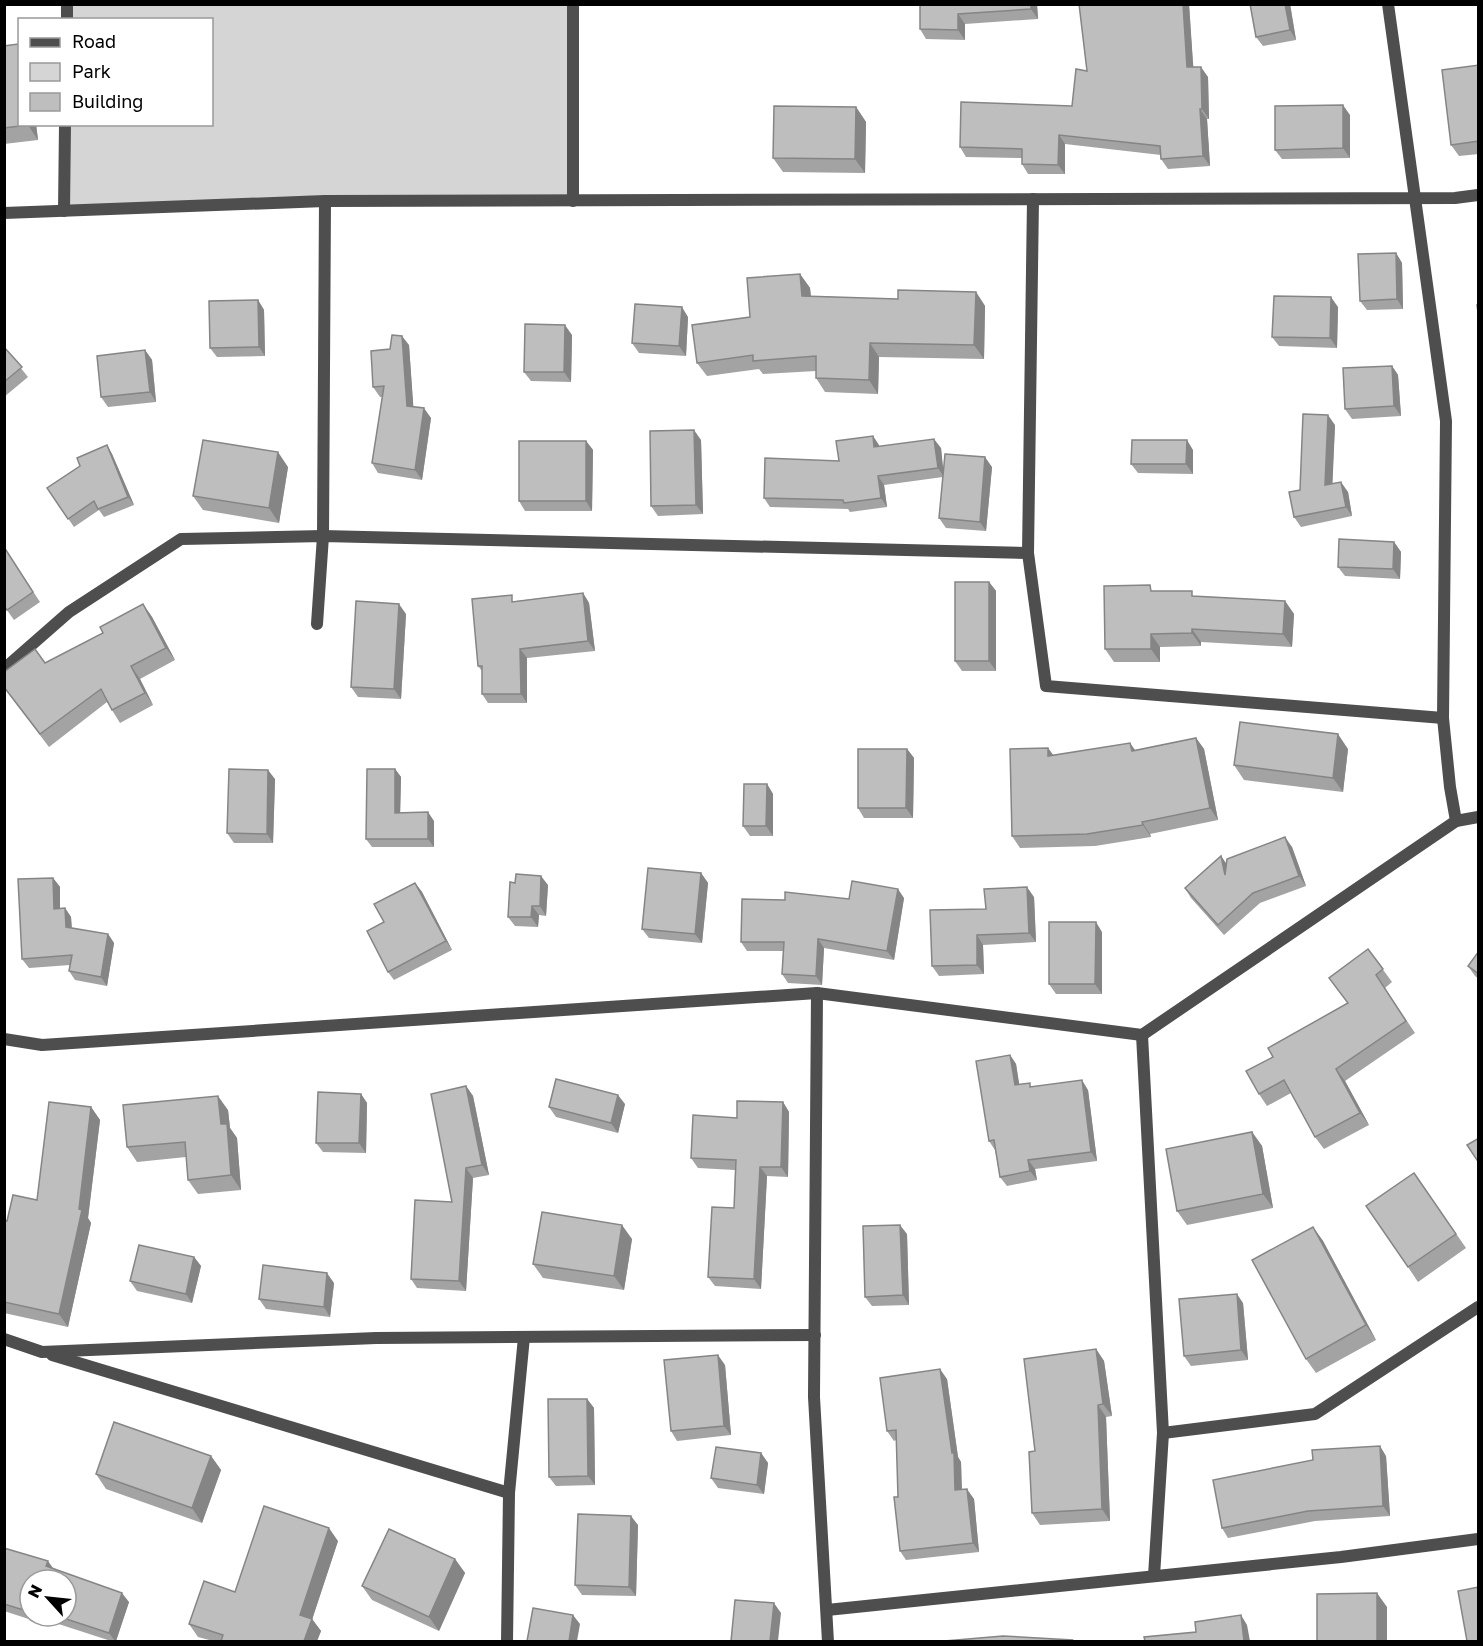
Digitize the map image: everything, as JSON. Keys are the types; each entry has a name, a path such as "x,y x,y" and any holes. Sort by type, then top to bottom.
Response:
{"street":[{"path":"573,4 573,201"},
{"path":"1388,4 1446,421 1443,718 1449,787 1456,821"},
{"path":"64,211 65,126"},
{"path":"4,213 325,201 1455,198 1479,195"},
{"path":"1033,199 1028,554 1046,686 1443,718"},
{"path":"317,624 323,536 325,201"},
{"path":"4,669 69,612 181,539 323,536 1028,554"},
{"path":"4,1039 42,1045 817,993 1142,1035 1456,821 1479,817"},
{"path":"817,993 814,1396 828,1641"},
{"path":"1142,1035 1163,1433 1154,1576"},
{"path":"1163,1433 1315,1414 1479,1307"},
{"path":"42,1352 376,1338 815,1335"},
{"path":"507,1641 509,1492 524,1337"},
{"path":"4,1338 42,1352 509,1492"},
{"path":"827,1610 1341,1557 1479,1539"}],"green space":[{"path":"65,5 573,5 573,201 64,211 64,126 213,126 213,18 65,18"}],"building":[{"path":"920,4 1031,4 1031,9 958,14 958,30 920,29"},
{"path":"1079,4 1183,4 1187,67 1201,67 1202,109 1200,109 1203,156 1161,159 1160,146 1059,135 1058,165 1022,164 1022,149 960,147 961,102 1072,106 1076,69 1087,71"},
{"path":"1250,4 1285,4 1290,30 1256,37"},
{"path":"18,44 18,126 20,126 4,128 4,46"},
{"path":"1479,65 1479,141 1451,145 1442,70"},
{"path":"1343,105 1343,148 1275,150 1275,106"},
{"path":"774,106 856,107 855,159 773,158"},
{"path":"1396,253 1397,299 1360,301 1358,254"},
{"path":"800,274 802,296 898,299 898,290 976,292 974,345 870,343 869,380 816,378 816,356 753,361 753,355 697,363 692,325 750,317 747,278"},
{"path":"1274,296 1331,297 1330,338 1272,337"},
{"path":"258,300 259,347 210,348 209,301"},
{"path":"635,304 682,307 679,346 632,343"},
{"path":"525,324 565,325 564,372 524,372"},
{"path":"392,335 402,336 407,406 424,408 415,470 372,463 384,386 373,387 371,351 390,349"},
{"path":"4,347 22,367 4,382"},
{"path":"145,350 150,392 101,397 97,356"},
{"path":"1392,366 1394,406 1345,409 1343,368"},
{"path":"1303,414 1328,415 1325,485 1341,482 1346,507 1294,517 1289,492 1300,490"},
{"path":"694,430 696,505 651,506 650,431"},
{"path":"873,436 874,447 934,439 938,468 878,476 881,498 844,503 843,500 764,498 765,458 839,461 836,441"},
{"path":"203,440 278,452 269,508 193,496"},
{"path":"1132,440 1187,440 1186,464 1131,464"},
{"path":"519,441 586,441 586,501 519,501"},
{"path":"107,445 128,497 98,509 94,501 68,519 47,488 80,466 77,458"},
{"path":"945,454 985,457 980,522 939,518"},
{"path":"1339,539 1394,542 1393,569 1338,567"},
{"path":"4,547 33,592 7,610 4,606"},
{"path":"955,582 989,582 989,661 955,661"},
{"path":"1150,585 1151,591 1192,591 1192,596 1285,601 1283,634 1192,629 1192,633 1151,634 1151,649 1105,649 1104,586"},
{"path":"583,593 588,641 520,649 521,694 482,694 482,666 478,666 472,599 512,595 512,602"},
{"path":"356,601 399,604 394,689 351,687"},
{"path":"143,604 166,648 131,666 145,693 112,710 101,689 40,734 4,687 4,672 35,649 45,663 103,633 100,627"},
{"path":"1240,722 1338,734 1333,778 1234,765"},
{"path":"1196,738 1210,808 1142,822 1143,825 1087,834 1012,836 1010,749 1048,748 1048,756 1130,743 1132,751"},
{"path":"858,749 907,749 906,808 858,808"},
{"path":"229,769 268,770 267,834 227,833"},
{"path":"367,769 395,769 395,813 428,812 428,839 366,839"},
{"path":"744,784 767,784 766,826 743,826"},
{"path":"1285,837 1299,876 1253,893 1218,925 1185,888 1221,856 1225,875 1227,859"},
{"path":"648,868 701,873 695,934 642,929"},
{"path":"516,874 541,876 540,906 532,906 531,917 508,917 510,882 515,883"},
{"path":"53,878 54,909 65,908 66,927 108,934 101,977 69,971 72,955 22,959 18,879"},
{"path":"852,881 898,889 887,951 818,939 816,976 782,974 784,942 741,942 742,899 785,900 785,892 849,899"},
{"path":"415,883 446,941 388,972 367,931 384,922 374,904"},
{"path":"1027,887 1029,933 977,935 977,965 932,966 930,910 986,909 984,889"},
{"path":"1049,922 1096,922 1095,984 1049,984"},
{"path":"1368,949 1383,969 1376,975 1406,1021 1336,1069 1360,1113 1315,1137 1284,1080 1259,1094 1246,1071 1273,1057 1268,1048 1348,1003 1329,978"},
{"path":"1479,951 1479,974 1468,966"},
{"path":"1010,1055 1015,1085 1030,1083 1030,1087 1082,1080 1091,1152 1028,1160 1030,1171 1000,1177 994,1140 989,1141 976,1061"},
{"path":"556,1079 618,1095 611,1123 549,1107"},
{"path":"466,1086 482,1165 466,1168 459,1281 411,1279 415,1200 452,1202 431,1094"},
{"path":"318,1092 361,1094 359,1143 316,1143"},
{"path":"218,1096 221,1124 227,1124 231,1175 188,1180 185,1142 127,1147 123,1105"},
{"path":"737,1101 783,1102 781,1167 760,1167 754,1279 708,1277 712,1207 734,1208 736,1160 691,1158 693,1115 737,1118"},
{"path":"49,1102 91,1107 79,1209 82,1210 59,1314 4,1302 4,1220 7,1221 13,1195 37,1200"},
{"path":"1252,1132 1263,1194 1177,1211 1166,1149"},
{"path":"1479,1138 1479,1163 1467,1145"},
{"path":"1414,1173 1456,1234 1408,1267 1366,1206"},
{"path":"542,1212 622,1225 614,1276 533,1264"},
{"path":"900,1225 903,1295 865,1297 863,1226"},
{"path":"1313,1227 1366,1325 1306,1359 1252,1260"},
{"path":"139,1245 194,1257 186,1294 130,1281"},
{"path":"263,1265 327,1273 324,1307 259,1299"},
{"path":"1237,1294 1241,1350 1184,1356 1179,1299"},
{"path":"1096,1349 1103,1404 1098,1405 1102,1509 1032,1513 1029,1452 1035,1451 1024,1359"},
{"path":"718,1355 724,1426 671,1431 664,1360"},
{"path":"940,1369 952,1453 954,1453 955,1490 967,1489 973,1543 900,1551 894,1497 898,1497 896,1430 887,1431 880,1378"},
{"path":"548,1399 587,1399 588,1476 549,1477"},
{"path":"114,1422 211,1456 192,1508 96,1474"},
{"path":"1380,1446 1383,1506 1308,1511 1222,1528 1213,1480 1313,1460 1312,1450"},
{"path":"716,1447 761,1453 757,1485 711,1478"},
{"path":"264,1506 329,1528 300,1615 312,1619 304,1641 221,1641 223,1635 189,1624 204,1581 235,1592"},
{"path":"578,1514 631,1516 629,1587 575,1585"},
{"path":"389,1529 455,1559 429,1617 362,1586"},
{"path":"4,1548 48,1561 46,1566 52,1568 18,1568 18,1608 4,1604"},
{"path":"78,1577 122,1593 109,1633 78,1623"},
{"path":"1479,1587 1479,1641 1467,1641 1458,1591"},
{"path":"1377,1593 1377,1641 1317,1641 1317,1594"},
{"path":"735,1600 774,1603 770,1641 731,1641"},
{"path":"533,1608 573,1615 569,1641 527,1641"},
{"path":"1241,1615 1244,1641 1145,1641 1144,1637 1196,1632 1195,1622"},
{"path":"1003,1636 1072,1640 944,1641"}]}
